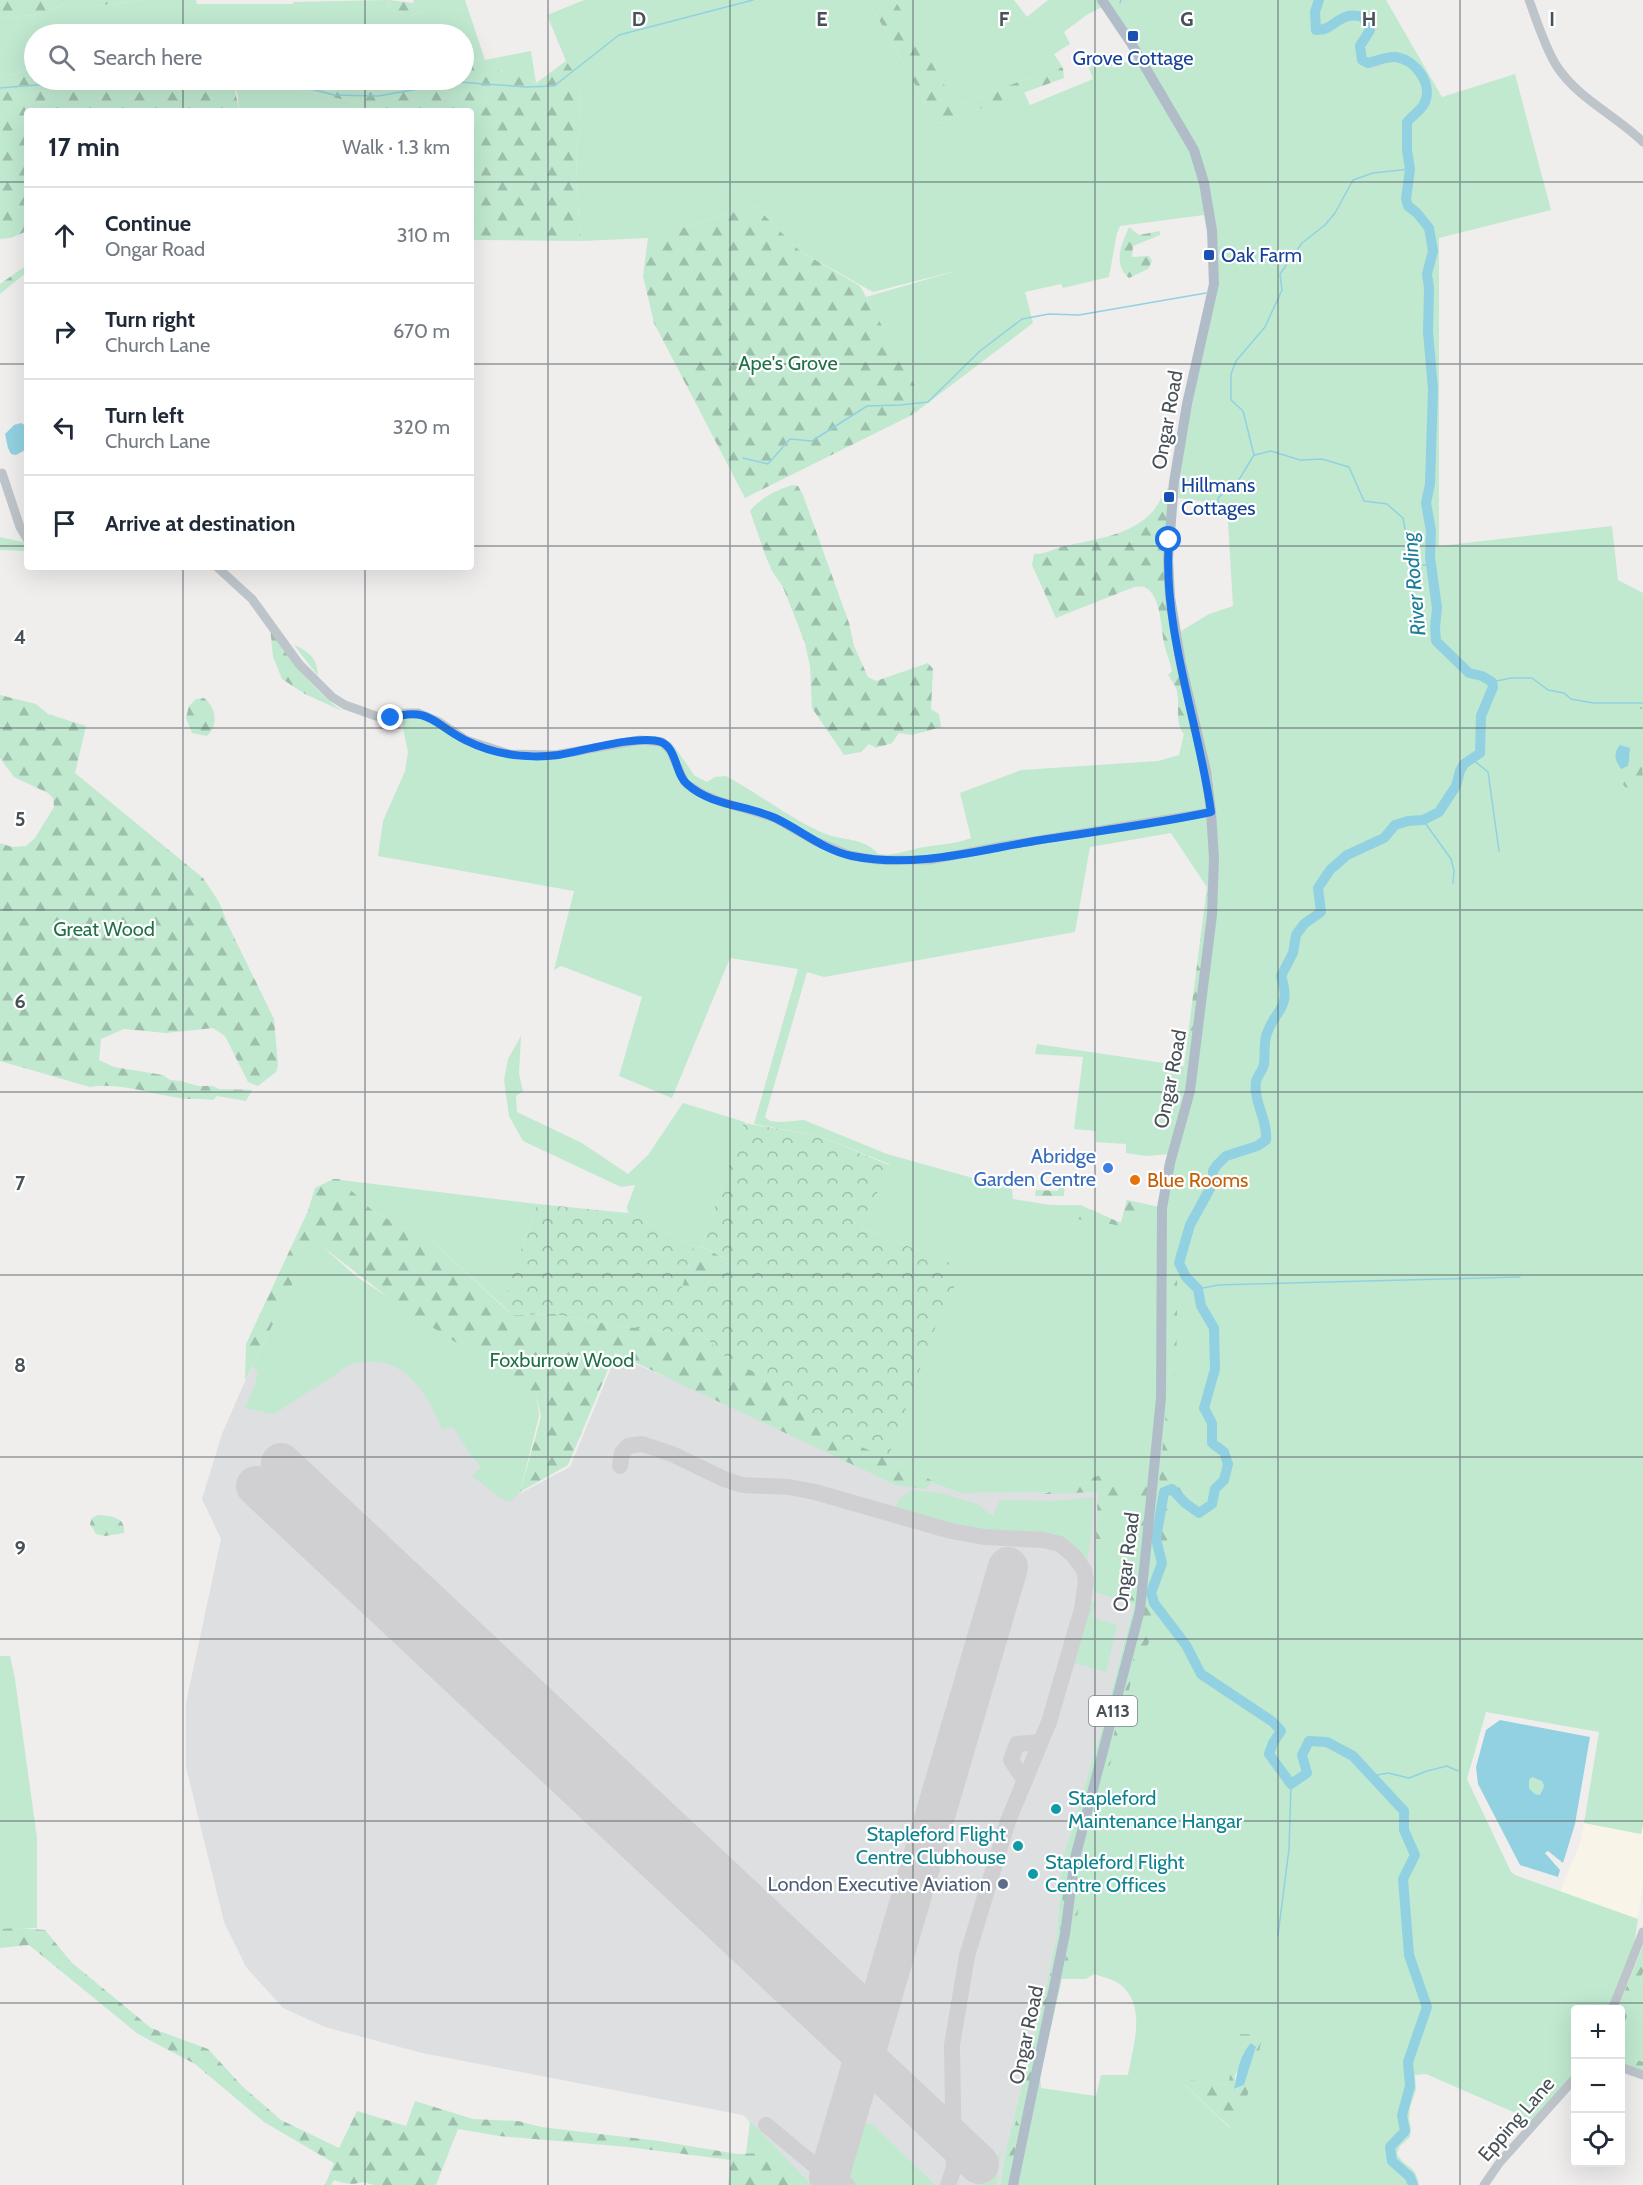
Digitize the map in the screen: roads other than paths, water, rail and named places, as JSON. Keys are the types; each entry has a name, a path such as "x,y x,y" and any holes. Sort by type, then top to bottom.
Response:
{"main road":[{"name":"Ongar Road","path":"1013,2185 1065,1934 1075,1858 1140,1610 1161,1398 1162,1209 1170,1163 1190,1091 1212,915 1214,858 1206,771 1180,654 1170,597 1168,559 1174,482 1187,404 1214,284 1212,230 1204,183 1194,150 1102,0"}],"street":[{"path":"1529,0 1550,53 1564,76 1643,142"},
{"path":"2,473 24,536"},
{"path":"221,570 252,599 299,664 333,697 345,705 376,716 391,718 407,713 418,713 439,722 466,740 509,754 555,755 640,740 662,742 670,750 685,783 703,794 775,818 822,845 849,855 877,860 930,860 1211,812"},
{"path":"1614,2005 1643,1932"},
{"path":"1625,2069 1643,2075"},
{"name":"Epping Lane","path":"1484,2185 1500,2162 1571,2082"}],"water":[{"path":"24,424 24,451 16,455 11,454 5,434 14,425"},
{"path":"1620,745 1630,748 1628,766 1621,769 1615,755"},
{"path":"1500,1720 1590,1737 1575,1824 1563,1863 1548,1851 1545,1853 1560,1870 1558,1877 1520,1865 1478,1784 1476,1767 1486,1730","holes":["1532,1777 1542,1781 1544,1786 1540,1795 1535,1794 1529,1788 1529,1780"]},
{"path":"1251,2043 1256,2047 1244,2085 1234,2089 1241,2060"}],"waterway":[{"path":"474,83 526,87 554,86 619,35 753,0"},
{"name":"River Roding","path":"1319,0 1315,12 1316,30 1328,27 1348,16 1363,17 1370,30 1360,46 1362,60 1368,63 1389,57 1403,59 1421,74 1427,89 1424,104 1407,122 1410,169 1406,199 1408,206 1429,228 1433,251 1427,274 1428,332 1433,389 1430,484 1426,503 1431,531 1430,557 1437,608 1436,641 1469,673 1482,676 1492,682 1493,687 1481,716 1480,753 1464,764 1456,786 1439,812 1423,820 1395,825 1384,838 1347,855 1330,870 1318,888 1321,912 1304,924 1296,935 1293,953 1281,976 1285,996 1266,1036 1264,1064 1256,1081 1266,1140 1257,1146 1226,1156 1217,1165 1213,1171 1213,1183 1190,1225 1179,1263 1186,1277 1198,1289 1201,1306 1214,1328 1215,1369 1204,1408 1212,1423 1212,1443 1224,1452 1228,1464 1224,1480 1215,1489 1212,1504 1199,1513 1185,1503 1172,1489 1164,1492 1156,1539 1162,1563 1151,1593 1154,1603 1186,1645 1201,1674 1273,1722 1281,1731 1269,1754 1291,1784 1307,1773 1302,1755 1309,1741 1327,1742 1353,1756 1404,1811 1404,1830 1415,1855 1403,1879 1409,1955 1427,2007 1408,2062 1410,2086 1402,2115 1405,2131 1390,2147 1392,2161 1410,2177 1413,2185"},
{"path":"0,88 24,86"},
{"path":"315,90 334,95 378,96 412,90"},
{"path":"1219,509 1218,498 1240,478 1254,455 1243,411 1231,400 1231,374 1236,361 1265,327 1282,290 1280,274 1302,243 1325,225 1335,213 1353,180 1373,173 1410,169"},
{"path":"743,458 768,464 790,439 812,441 867,406 928,402 980,351 1022,319 1049,314 1079,315 1206,293"},
{"path":"1255,455 1271,451 1300,460 1322,459 1349,467 1364,501 1387,504 1403,518 1408,545 1418,565 1431,565"},
{"path":"1492,682 1511,678 1532,678 1548,690 1564,693 1571,699 1593,703 1643,703"},
{"path":"1472,759 1488,772 1499,851"},
{"path":"1423,820 1451,859 1454,871 1453,883"},
{"path":"1198,1289 1218,1285 1520,1277"},
{"path":"1372,1776 1388,1773 1409,1778 1447,1766 1458,1771"},
{"path":"1278,1935 1289,1849 1291,1784"}],"place":[{"name":"Grove Cottage","path":"1133,36"},
{"name":"Oak Farm","path":"1209,255"},
{"name":"Hillmans Cottages","path":"1169,497"},
{"name":"Abridge Garden Centre","path":"1108,1168"},
{"name":"Blue Rooms","path":"1135,1180"},
{"name":"Stapleford Maintenance Hangar","path":"1056,1809"},
{"name":"Stapleford Flight Centre Clubhouse","path":"1018,1846"},
{"name":"Stapleford Flight Centre Offices","path":"1033,1874"},
{"name":"London Executive Aviation","path":"1003,1884"}],"park label":[{"name":"Ape's Grove","path":"788,363"},
{"name":"Great Wood","path":"104,929"},
{"name":"Foxburrow Wood","path":"562,1360"}]}
